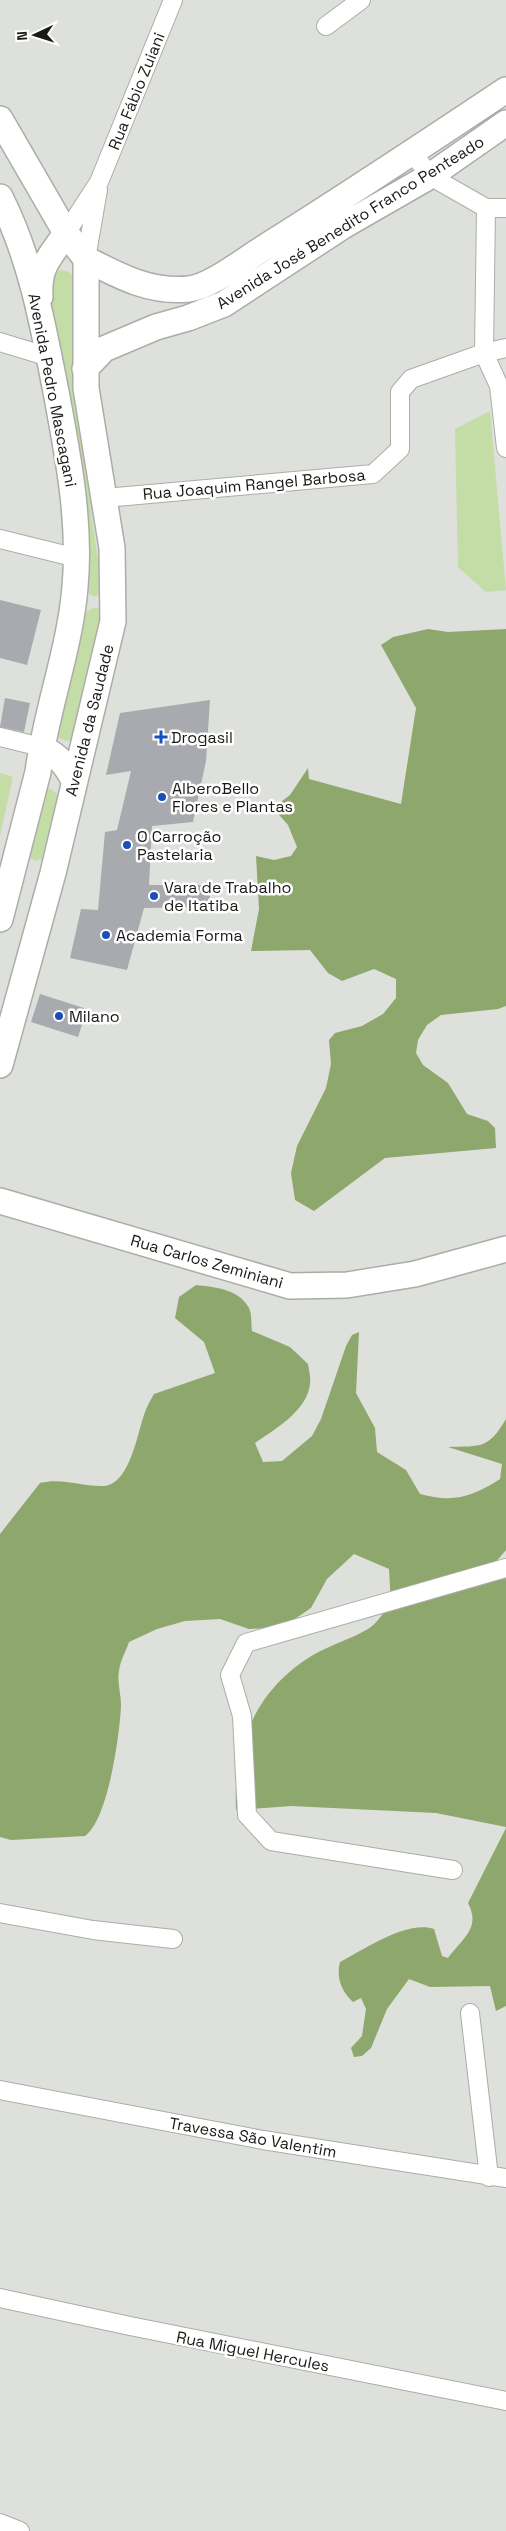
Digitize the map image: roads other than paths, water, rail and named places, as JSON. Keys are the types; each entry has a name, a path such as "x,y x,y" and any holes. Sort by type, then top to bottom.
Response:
{"main road":[{"name":"Avenida José Benedito Franco Penteado","path":"86,258 125,279 149,287 168,290 192,289 215,278 506,90"},
{"path":"0,119 66,233 86,258"},
{"name":"Avenida José Benedito Franco Penteado","path":"85,368 104,349 156,327 188,318 224,304 343,226 430,176 506,123"},
{"name":"Avenida Pedro Mascagani","path":"0,197 12,221 40,307 71,484 77,558"},
{"path":"40,307 39,278 45,264 66,233"},
{"name":"Avenida da Saudade","path":"0,1065 53,872 113,620 112,548 85,368 86,258"},
{"path":"0,919 38,772 41,747 72,614 77,558"},
{"path":"41,747 57,755 67,766 74,781"},
{"path":"14,863 26,873 40,875 53,872"},
{"path":"0,929 13,929 24,933 33,944"},
{"name":"Rua Carlos Zeminiani","path":"0,1201 290,1286 347,1285 416,1274 506,1249"}],"street":[{"name":"Rua Fábio Zuiani","path":"66,233 99,182 173,0"},
{"path":"326,26 361,0"},
{"path":"412,152 430,176 486,208 506,208"},
{"name":"Rua Fábio Zuiani","path":"86,258 99,182"},
{"path":"486,208 484,353 499,386 506,448"},
{"path":"0,342 49,357"},
{"name":"Rua Joaquim Rangel Barbosa","path":"105,498 373,474 400,449 400,392 411,379 484,353 506,348"},
{"path":"0,539 77,558"},
{"path":"0,737 41,747"},
{"path":"453,1870 271,1841 247,1815 242,1716 230,1675 246,1643 506,1568"},
{"path":"0,1913 93,1930 174,1939"},
{"path":"470,2013 498,2178"},
{"name":"Travessa São Valentim","path":"0,2090 263,2140 498,2178"},
{"name":"Rua Miguel Hercules","path":"0,2298 506,2401"},
{"path":"0,2523 20,2531"}],"place":[{"name":"Drogasil","path":"161,737"},
{"name":"AlberoBello Flores e Plantas","path":"162,797"},
{"name":"O Carroção Pastelaria","path":"127,845"},
{"name":"Vara de Trabalho de Itatiba","path":"154,896"},
{"name":"Academia Forma","path":"106,935"},
{"name":"Milano","path":"59,1016"}]}
